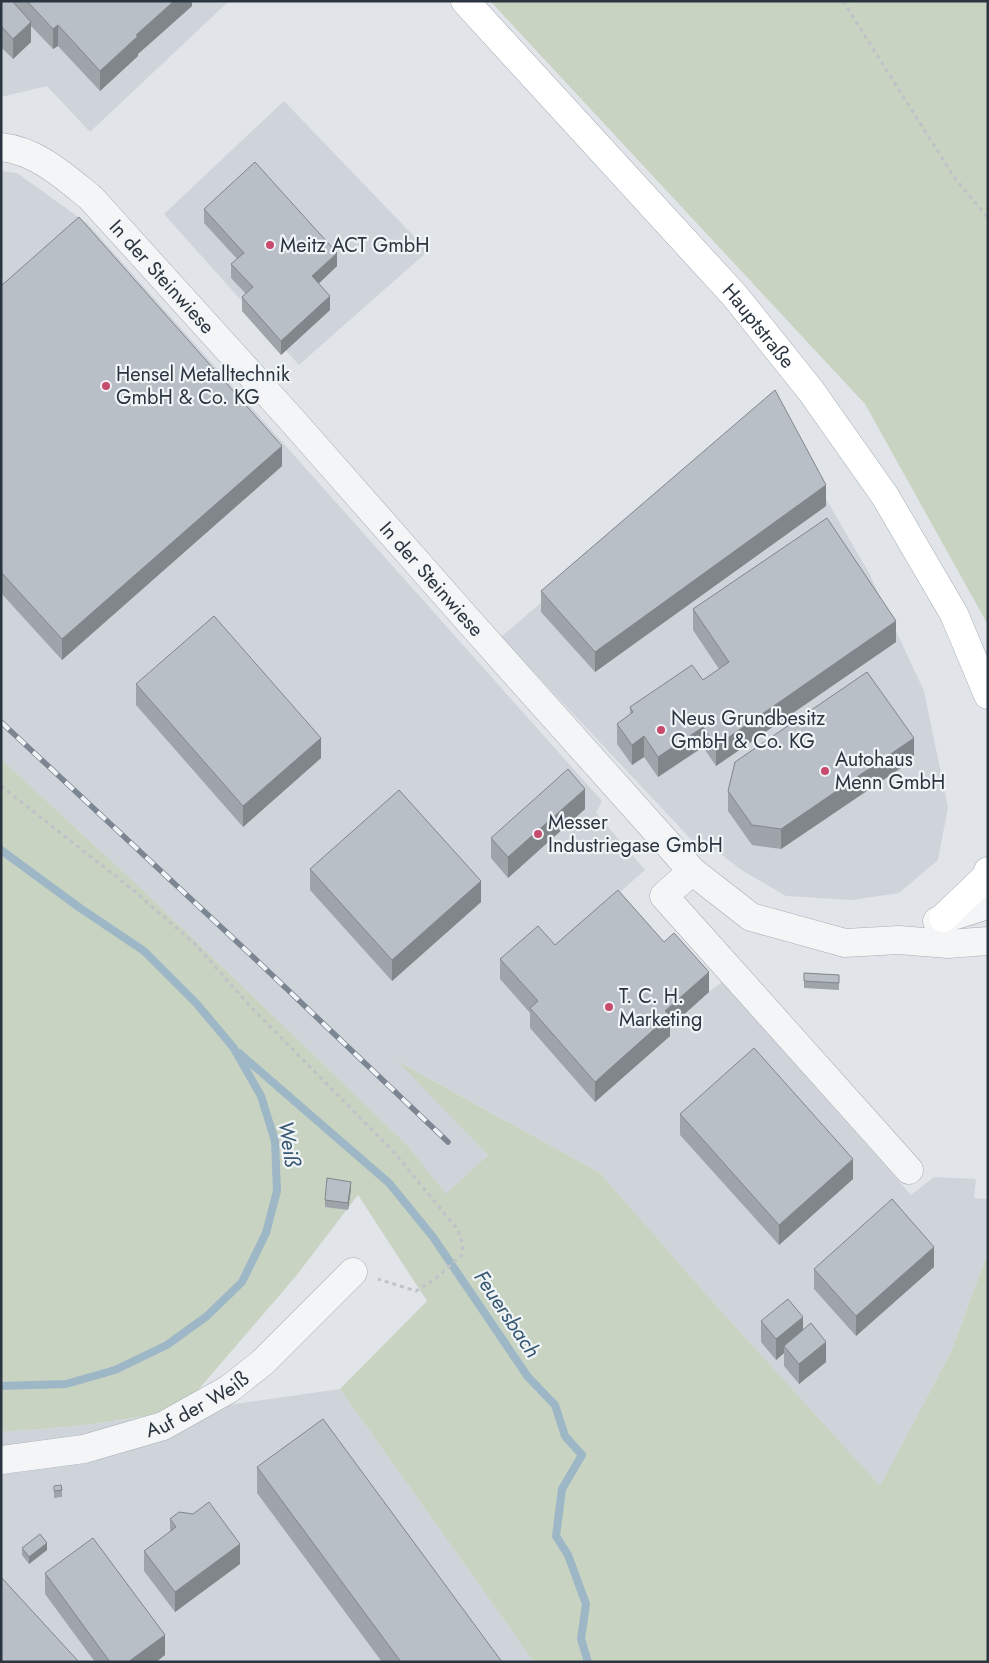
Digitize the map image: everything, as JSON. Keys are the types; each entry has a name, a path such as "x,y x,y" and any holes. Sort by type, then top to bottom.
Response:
{"main road":[{"name":"Hauptstraße","path":"465,1 735,296 811,392 885,496 954,614 988,696"},
{"path":"943,918 986,877 988,871"}],"street":[{"name":"In der Steinwiese","path":"1,147 12,148 53,167 91,198 291,419 692,870 751,917 844,943 898,940 948,944 988,942"},
{"path":"692,870 664,896 909,1170"},
{"name":"In der Steinwiese","path":"898,940 943,918 988,905"},
{"name":"Auf der Weiß","path":"1,1460 84,1449 163,1426 229,1389 263,1362 353,1272"}],"path":[{"path":"843,1 954,178 988,218"},
{"path":"1,786 133,890 196,945 251,1007 393,1151 458,1230 463,1246 461,1256 435,1279 416,1291 353,1272"}],"shaded area":[{"path":"1,1 229,1 90,132 47,86 1,97"},
{"name":"Meitz ACT GmbH","path":"284,101 428,251 299,365 164,214"},
{"path":"1,171 17,173 88,224 602,801 596,813 645,870 610,901 709,992 722,982 911,1195 934,1177 976,1179 974,1198 988,1199 988,1252 951,1352 880,1487 713,1302 600,1173 398,1061 488,1155 446,1195 408,1146 146,893 1,759"},
{"path":"765,410 775,411 869,573 924,691 948,807 938,860 899,893 852,900 786,896 743,871 710,846 702,851 501,637"},
{"path":"340,1389 534,1662 1,1662 1,1432 79,1426"}],"green space":[{"path":"490,1 988,1 988,625 865,404"},
{"path":"1,759 146,893 408,1146 446,1194 488,1155 396,1060 600,1173 713,1302 880,1486 951,1352 988,1252 988,1662 534,1662 340,1389 427,1301 358,1195 296,1276 180,1411 79,1426 1,1432"}],"building":[{"path":"1,1 12,1 31,22 13,39 1,26"},
{"path":"27,1 174,1 100,71 58,25 53,29"},
{"name":"Meitz ACT GmbH","path":"255,162 337,253 312,276 330,296 281,341 242,297 253,287 231,264 244,253 204,209"},
{"name":"Hensel Metalltechnik GmbH & Co. KG","path":"79,217 282,446 62,639 1,572 1,286"},
{"path":"775,390 826,485 595,652 541,591"},
{"path":"827,518 896,621 716,746 703,727 658,757 644,736 632,745 617,724 633,712 630,707 692,665 703,680 729,662 693,609"},
{"path":"214,616 321,738 243,806 136,684"},
{"name":"Autohaus Menn GmbH","path":"867,672 914,738 781,829 752,825 728,791 735,762"},
{"path":"568,769 585,789 508,857 491,838"},
{"path":"399,790 481,881 392,960 310,869"},
{"name":"T. C. H. Marketing","path":"618,890 664,942 674,933 709,972 665,1011 670,1015 595,1082 530,1008 538,1001 500,959 538,926 555,945"},
{"path":"804,973 839,975 839,983 804,981"},
{"path":"754,1048 853,1159 779,1225 680,1114"},
{"path":"327,1178 351,1182 348,1203 325,1200"},
{"path":"892,1199 934,1247 856,1316 814,1269"},
{"path":"788,1299 803,1317 776,1339 761,1321"},
{"path":"811,1323 826,1342 799,1364 784,1346"},
{"path":"323,1419 502,1662 401,1662 257,1467"},
{"path":"61,1485 62,1490 54,1491 54,1486"},
{"path":"209,1502 240,1544 175,1592 144,1551 176,1527 170,1519 179,1512 193,1514"},
{"path":"40,1534 47,1543 29,1557 22,1548"},
{"path":"93,1538 165,1635 128,1662 110,1662 45,1573"},
{"path":"1,1577 79,1662 1,1662"}],"waterway":[{"name":"Weiß","path":"1,850 80,908 144,951 196,1003 233,1047 261,1096 275,1141 277,1191 266,1233 242,1282 207,1316 167,1345 115,1370 66,1384 1,1386"},
{"name":"Feuersbach","path":"239,1053 389,1183 433,1237 528,1377 555,1405 565,1436 582,1455 562,1489 556,1536 568,1555 586,1604 581,1639 588,1662"}],"railway":[{"path":"1,722 448,1142"}],"place":[{"name":"Meitz ACT GmbH","path":"270,245"},
{"name":"Hensel Metalltechnik GmbH & Co. KG","path":"106,386"},
{"name":"Neus Grundbesitz GmbH & Co. KG","path":"661,730"},
{"name":"Autohaus Menn GmbH","path":"825,771"},
{"name":"Messer Industriegase GmbH","path":"538,834"},
{"name":"T. C. H. Marketing","path":"609,1007"}]}
